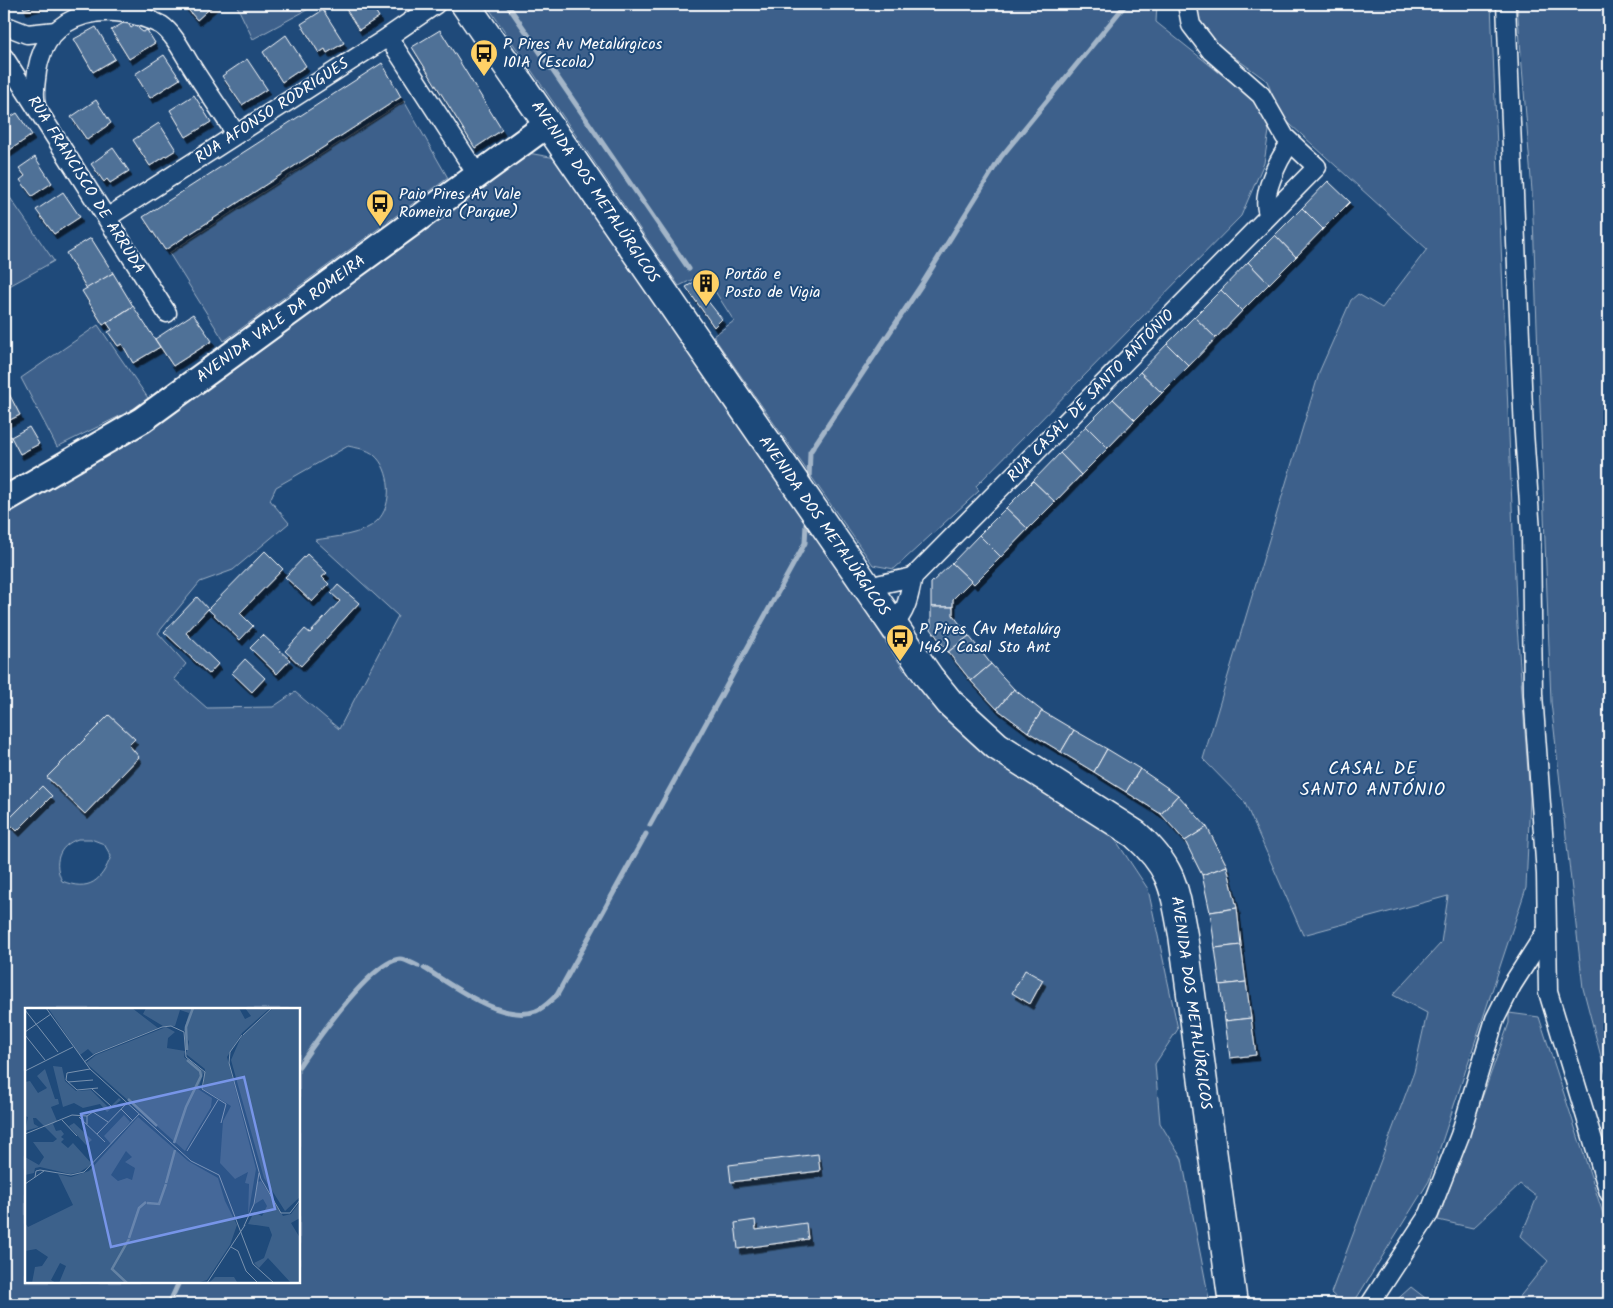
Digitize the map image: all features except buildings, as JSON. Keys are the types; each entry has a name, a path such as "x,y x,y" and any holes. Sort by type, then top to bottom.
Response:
{"main road":[{"name":"AVENIDA DOS METALÚRGICOS","path":"465,4 868,590 945,697 974,727 1022,763 1136,834 1153,850 1164,864 1175,892 1183,934 1233,1304"}],"street":[{"name":"RUA AFONSO RODRIGUES","path":"108,218 436,4"},
{"path":"1187,4 1191,26 1211,51 1261,95 1290,144 1278,161 1265,203 1269,215"},
{"path":"1506,4 1531,532 1533,694 1546,866 1548,992 1609,1193"},
{"path":"36,104 34,96 39,61 56,31 79,13 95,8 117,7 147,16 171,34 236,134"},
{"path":"4,25 27,34 56,31"},
{"path":"388,37 478,176"},
{"name":"RUA FRANCISCO DE ARRUDA","path":"4,57 36,104 167,313"},
{"name":"AVENIDA VALE DA ROMEIRA","path":"4,500 142,420 548,124"},
{"name":"RUA CASAL DE SANTO ANTÓNIO","path":"913,577 1317,167 1290,144"},
{"path":"868,590 881,584 913,577 905,610 901,618 893,625"},
{"path":"1370,1304 1429,1214 1460,1135 1495,1018 1512,985 1547,930"}],"shaded area":[{"path":"236,4 318,4 253,39"},
{"path":"486,4 1157,4 1156,22 1261,106 1269,131 1264,163 1241,216 976,486 979,491 894,569 873,565 713,336 734,321 704,274 679,286"},
{"path":"1194,4 1491,4 1517,626 1530,798 1526,888 1429,1181 1353,1304 1343,1304 1331,1293 1414,1072 1427,1013 1393,995 1441,943 1448,896 1303,935 1244,801 1203,759 1320,370 1351,300 1358,294 1382,308 1427,249 1280,115 1267,81 1208,38 1201,27"},
{"path":"1517,4 1609,4 1609,1087 1583,988 1551,702 1532,191"},
{"path":"404,101 448,178 224,341 169,253"},
{"path":"528,153 556,158 842,574 904,670 970,738 1111,833 1148,889 1178,1029 1155,1064 1160,1123 1182,1159 1210,1304 4,1304 4,516 221,379","holes":["348,446 365,450 380,461 387,478 388,497 386,506 377,521 371,526 356,532 315,540 398,616 339,729 295,692 273,707 207,708 174,679 186,664 158,633 200,582 233,570 289,523 270,500 276,487","109,715 135,739 129,745 139,757 85,814 47,778","78,839 91,839 104,844 111,856 99,878 87,885 71,884 62,881 59,874 59,856 66,846"]},
{"path":"4,189 54,261 4,289"},
{"path":"98,325 150,401 57,447 21,378"},
{"path":"1509,1013 1539,1017 1609,1232 1609,1304 1514,1304 1548,1261 1521,1236 1537,1197 1520,1184 1473,1228 1438,1220 1509,1023"},
{"path":"1411,1287 1433,1304 1392,1304"}],"waterway":[{"path":"507,4 689,269"},
{"path":"809,481 810,452 922,284 1001,157 1126,4"},
{"path":"650,825 805,543 806,524"},
{"path":"424,968 462,992 493,1007 523,1014 541,1008 557,995 646,834"},
{"path":"300,1065 345,1004 374,973 388,963 400,959 418,966"},
{"path":"169,1304 179,1283"}],"place":[{"name":"P Pires Av Metalúrgicos 101A (Escola)","path":"484,77"},
{"name":"Paio Pires Av Vale Romeira (Parque)","path":"380,227"},
{"name":"Portão e Posto de Vigia","path":"706,307"},
{"name":"P Pires (Av Metalúrg 146) Casal Sto Ant","path":"900,662"}],"district":[{"name":"CASAL DE SANTO ANTÓNIO","path":"1373,780"}]}
